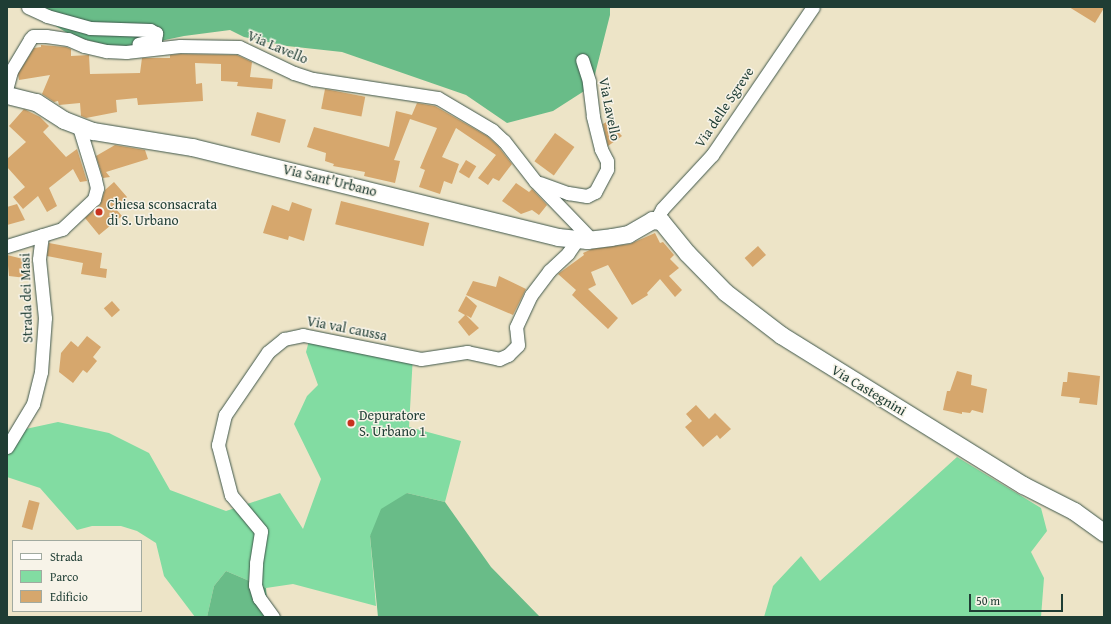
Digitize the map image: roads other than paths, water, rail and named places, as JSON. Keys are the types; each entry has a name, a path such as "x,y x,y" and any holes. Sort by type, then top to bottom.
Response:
{"street":[{"path":"28,7 47,16 90,28 152,30 156,33 156,38 152,41 113,51"},
{"name":"Via delle Sgreve","path":"656,220 662,209 712,155 813,7"},
{"name":"Via Lavello","path":"7,86 11,71 33,36 68,39 84,46 113,51 149,50 180,46 239,47 294,73 313,79 438,98 492,130 504,141 584,240"},
{"name":"Via Lavello","path":"535,181 568,193 587,196 595,192 605,172 607,161 601,149 589,81 582,60"},
{"name":"Via Sant'Urbano","path":"7,95 36,102 79,127 93,131 192,147 540,234 584,240 628,234 656,220"},
{"path":"7,246 62,229 96,195 95,179 79,127"},
{"name":"Via Castegnini","path":"656,220 666,226 687,253 726,292 781,335 1023,485 1074,511 1104,533"},
{"name":"Strada dei Masi","path":"7,448 33,404 41,372 45,318 39,258 42,235"},
{"name":"Via val caussa","path":"273,617 259,598 255,585 256,563 261,531 231,495 218,445 225,415 268,352 284,339 303,335 421,359 467,352 499,359 508,355 518,344 516,327 531,295 549,271 584,240"}],"place":[{"name":"Chiesa sconsacrata di S. Urbano","path":"99,212"},
{"name":"Depuratore S. Urbano 1","path":"351,423"}]}
